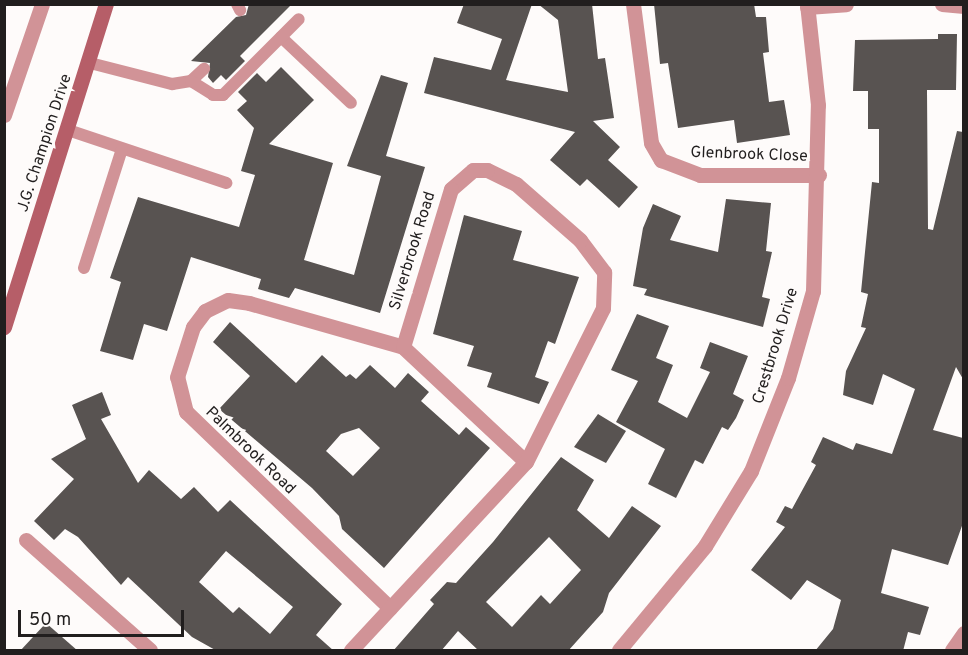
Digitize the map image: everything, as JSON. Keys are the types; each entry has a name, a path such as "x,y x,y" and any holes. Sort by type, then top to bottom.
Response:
{"main road":[{"name":"J.G. Champion Drive","path":"4,327 90,63 106,4"}],"street":[{"path":"4,115 42,4"},
{"name":"Glenbrook Close","path":"633,4 651,143 661,160 700,175 819,175"},
{"path":"807,6 846,4"},
{"path":"942,4 963,6"},
{"name":"Crestbrook Drive","path":"619,651 705,546 751,471 788,378 813,291 819,175 807,6"},
{"name":"Silverbrook Road","path":"351,651 526,462 603,308 604,273 580,240 504,176 473,170 459,178 403,347"},
{"name":"Palmbrook Road","path":"390,608 192,422 177,376 193,327 215,303 228,300 403,347"},
{"path":"403,347 526,462"},
{"path":"26,540 150,651"},
{"path":"952,651 963,633"}],"lane":[{"path":"191,81 213,95 223,95 299,19"},
{"path":"281,37 351,103"},
{"path":"90,63 172,84 191,81 204,69"},
{"path":"68,130 226,183"},
{"path":"84,268 122,149"}],"building":[{"path":"249,4 292,4 240,56 245,61 226,80 221,75 213,83 208,77 210,63 191,61 236,17 246,15"},
{"path":"464,4 532,4 506,80 568,92 558,20 538,4 592,4 598,59 605,58 614,118 593,121 620,147 608,160 638,187 619,208 587,179 580,186 550,160 575,132 424,93 434,57 491,70 502,39 457,23"},
{"path":"654,4 754,4 756,17 766,17 769,52 763,53 769,102 784,100 790,135 737,143 734,120 678,128 668,63 660,64"},
{"path":"938,34 957,34 956,90 927,90 928,229 933,230 957,131 963,132 963,379 956,367 933,430 963,438 963,523 948,565 892,549 881,593 929,607 920,635 908,632 903,651 815,651 833,629 841,600 807,580 791,600 751,570 785,527 776,522 785,506 792,509 816,465 811,462 823,437 853,450 856,443 892,454 915,389 883,374 873,405 843,395 846,371 866,328 861,327 868,294 861,292 872,182 879,183 879,129 868,129 868,91 853,91 855,40 938,39"},
{"path":"281,67 314,100 269,144 333,163 304,260 354,275 381,176 347,166 381,75 408,83 386,156 425,167 380,313 295,288 289,298 258,289 261,279 191,257 167,331 144,324 133,360 100,351 121,282 110,278 138,197 239,227 255,175 241,171 254,128 237,110 247,101 238,92 257,73 266,82"},
{"path":"726,199 771,203 766,251 772,252 762,297 770,299 763,327 644,295 647,289 633,286 643,228 653,204 681,216 670,240 718,252"},
{"path":"464,215 522,231 513,260 579,277 555,344 548,341 535,377 549,382 539,404 487,387 492,373 467,366 474,346 433,334"},
{"path":"637,314 669,326 656,358 673,365 658,402 687,418 710,372 700,368 710,342 748,356 733,394 744,400 736,418 728,430 722,427 703,464 695,460 676,498 648,484 665,449 616,422 638,381 611,370"},
{"path":"230,322 296,383 322,355 346,377 350,374 356,379 370,365 395,388 408,373 429,392 421,401 459,435 466,427 490,448 384,568 342,529 339,516 312,488 219,409 250,376 213,342","holes":["359,428 380,448 353,476 326,451 341,434"]},
{"path":"102,392 111,415 101,419 138,483 149,470 181,499 194,487 218,512 230,500 342,604 316,635 334,651 217,651 192,637 128,577 121,585 78,537 65,529 54,540 34,521 74,479 51,459 86,439 72,405","holes":["226,551 293,607 270,634 239,607 233,613 199,582"]},
{"path":"598,414 626,431 606,463 574,447"},
{"path":"561,457 594,480 577,510 609,538 632,506 661,526 609,593 603,612 568,651 479,651 458,631 441,651 393,651 434,604 430,600 447,582 456,583 493,542","holes":["549,537 581,570 550,604 541,595 512,627 486,602"]},
{"path":"46,623 78,651 20,651"}]}
